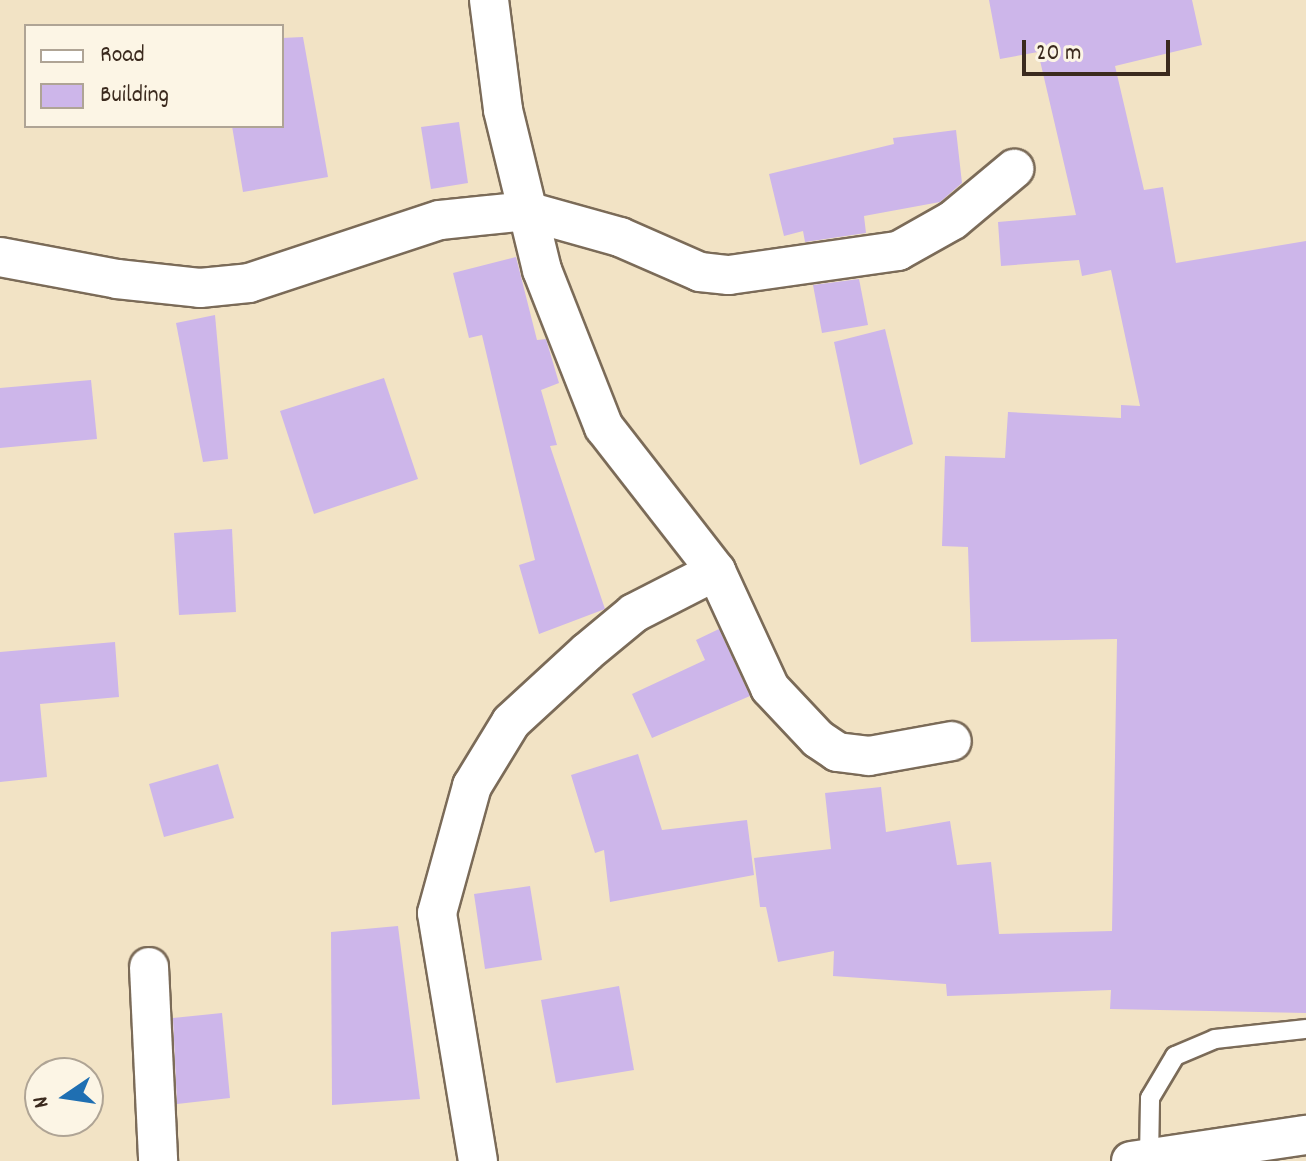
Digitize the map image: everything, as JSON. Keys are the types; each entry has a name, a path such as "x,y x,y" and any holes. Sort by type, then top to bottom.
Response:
{"street":[{"path":"489,0 503,110 542,270 604,427 716,571 770,688 828,746 869,756 952,741"},
{"path":"0,257 117,279 237,285 440,220 527,211 620,237 700,272 729,275 898,251 953,220 1014,169"},
{"path":"478,1161 437,913 472,786 511,722 587,652 634,613 716,571"},
{"path":"149,967 158,1161"},
{"path":"1140,1160 1306,1135"}],"lane":[{"path":"1140,1160 1150,1098 1175,1056 1215,1039 1306,1029"}],"building":[{"path":"989,0 1192,0 1202,45 1115,66 1144,190 1163,187 1176,263 1306,241 1306,1013 1110,1009 1111,990 947,996 946,984 833,976 834,951 778,962 766,907 760,907 754,858 831,849 825,793 881,787 886,832 950,821 957,865 991,862 999,934 1112,931 1117,639 971,642 968,547 942,546 945,456 1005,458 1008,412 1121,418 1121,405 1140,406 1111,270 1082,276 1079,260 1001,266 998,222 1076,215 1038,52 1000,59"},
{"path":"303,37 328,177 243,192 232,128 284,128 284,38"},
{"path":"459,122 468,183 431,189 421,127"},
{"path":"956,130 962,183 940,202 864,216 866,233 805,242 803,231 784,236 769,174 894,144 893,138"},
{"path":"516,257 537,340 546,339 559,383 541,390 557,445 550,446 605,609 539,634 519,565 535,560 482,335 469,338 453,273"},
{"path":"859,279 868,325 822,333 813,285"},
{"path":"215,315 228,459 203,462 176,323"},
{"path":"885,329 913,444 860,465 834,342"},
{"path":"384,378 418,479 314,514 280,411"},
{"path":"91,380 97,439 0,448 0,388"},
{"path":"232,529 236,612 179,615 174,533"},
{"path":"719,629 750,696 652,738 632,694 705,660 696,640"},
{"path":"115,642 119,697 40,704 47,777 0,782 0,652"},
{"path":"638,754 662,830 747,820 754,875 610,902 604,850 595,853 571,775"},
{"path":"218,764 234,818 164,837 149,784"},
{"path":"530,886 542,960 485,969 474,894"},
{"path":"398,926 420,1099 332,1105 331,932"},
{"path":"619,986 634,1070 556,1083 541,1000"},
{"path":"222,1013 230,1098 177,1104 173,1018"}]}
